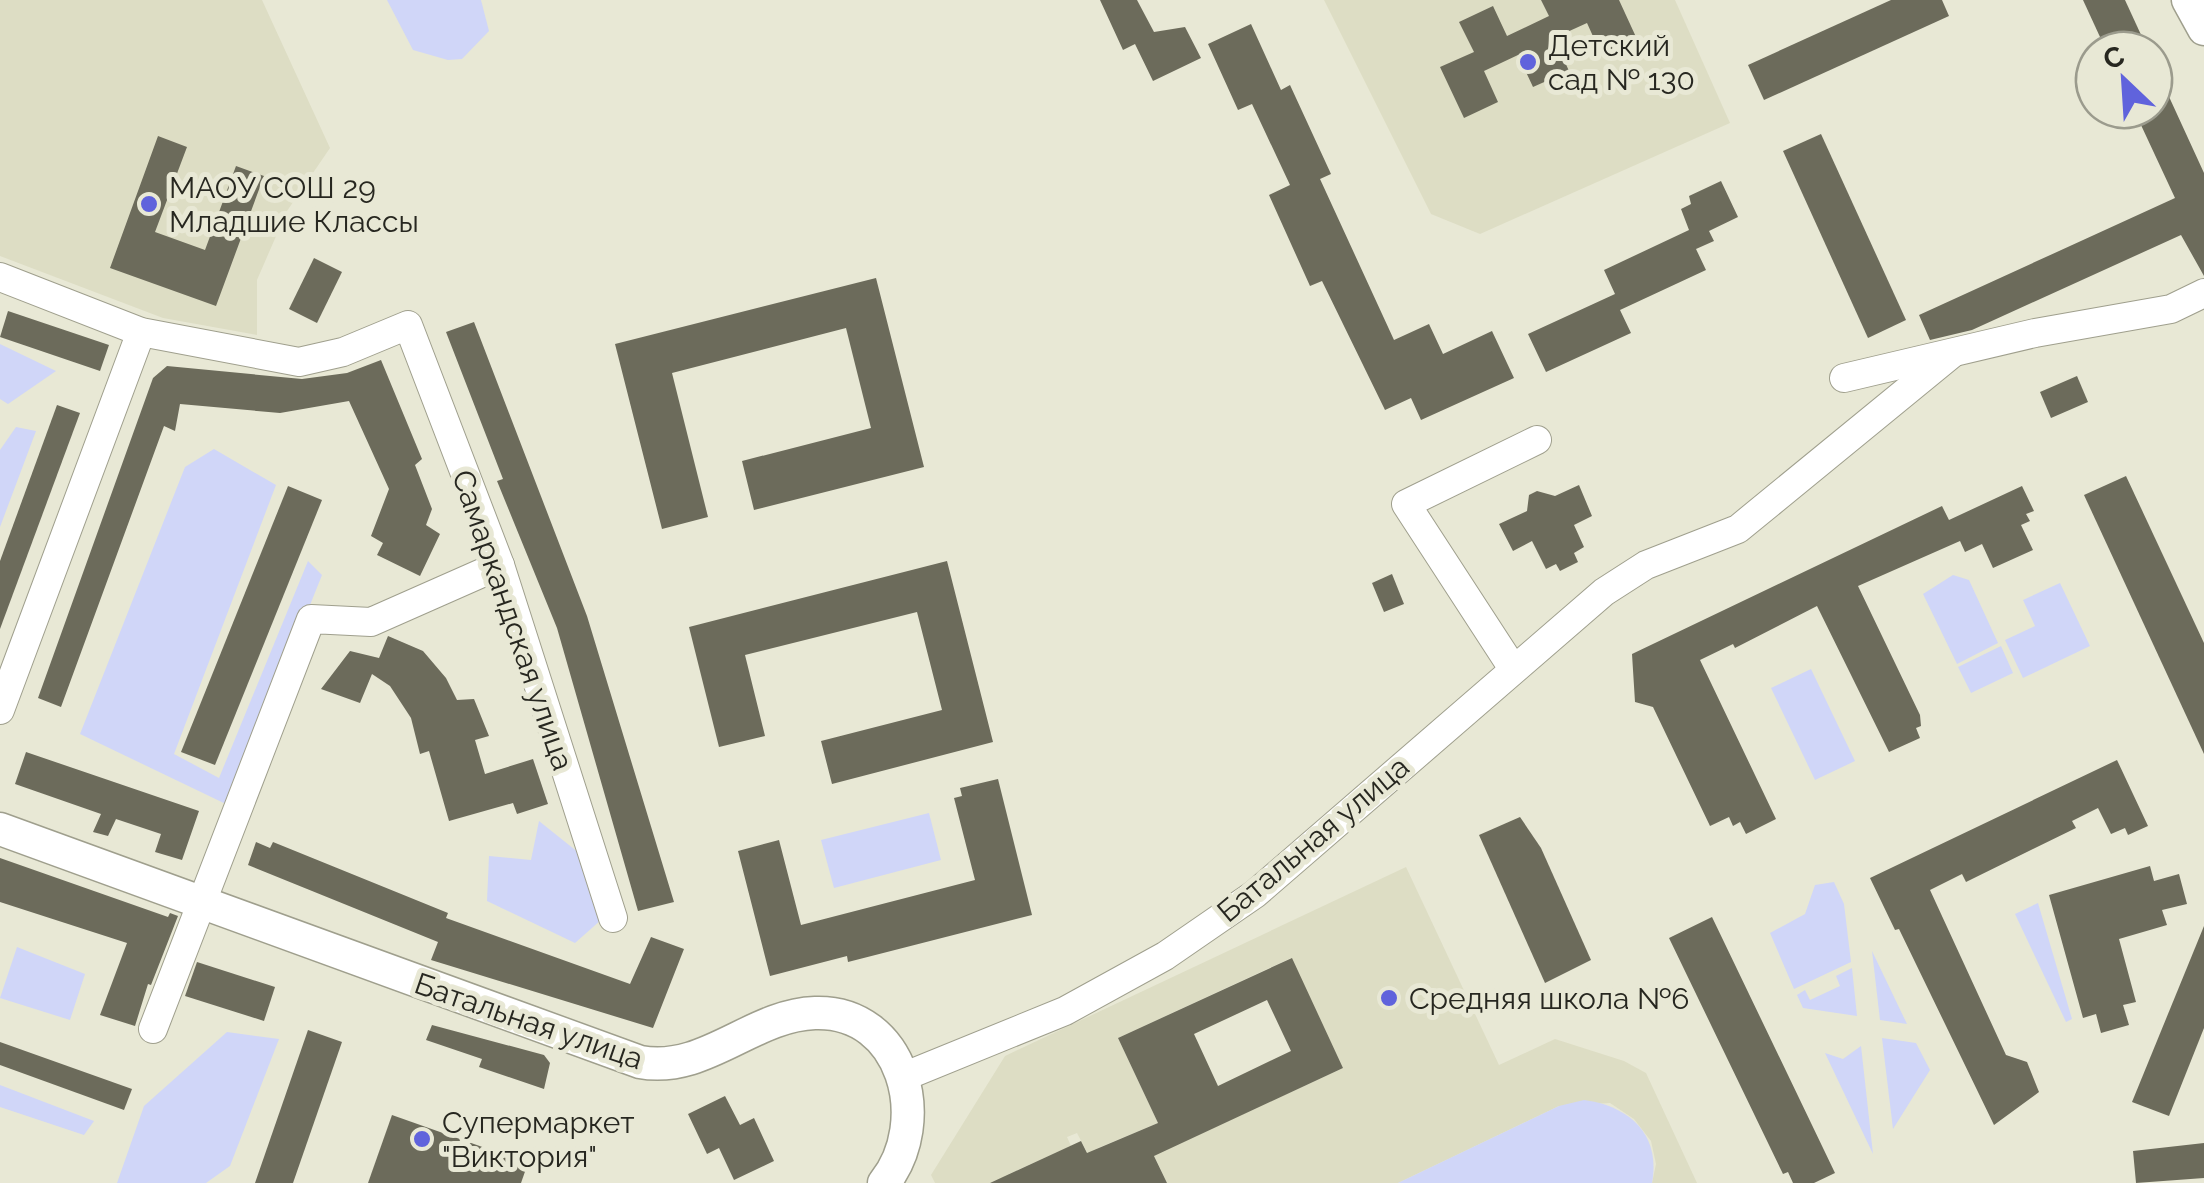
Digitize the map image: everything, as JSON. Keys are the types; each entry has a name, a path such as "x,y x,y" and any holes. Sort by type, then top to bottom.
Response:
{"main road":[{"path":"2188,0 2204,28"},
{"name":"Батальная улица","path":"0,829 640,1062 658,1066 691,1060 784,1018 826,1014 842,1015 874,1033 892,1053 903,1077"},
{"path":"884,1183 908,1137 910,1113 903,1077"}],"street":[{"path":"0,276 141,332 0,710"},
{"path":"1844,378 2171,309 2204,294"},
{"name":"Самаркандская улица","path":"141,332 298,362 343,352 408,324 500,565 613,918"},
{"name":"Батальная улица","path":"903,1077 1066,1010 1165,956 1256,894 1512,667 1604,592 1646,565 1738,529 1953,352"},
{"path":"1512,667 1406,504 1537,440"},
{"path":"154,1030 310,619 371,622 500,565"}],"shaded area":[{"path":"0,0 262,0 330,148 287,211 257,280 257,335 163,318 0,256"},
{"path":"387,0 481,0 489,31 462,59 448,60 413,50"},
{"name":"Детский сад № 130","path":"1324,0 1675,0 1730,123 1480,234 1431,214"},
{"path":"0,344 56,371 8,404 0,399"},
{"path":"16,427 36,431 0,527 0,450"},
{"path":"214,449 276,485 174,754 219,778 308,561 322,575 230,806 80,734 185,467"},
{"path":"1953,575 1969,580 1998,643 1957,664 1923,594"},
{"path":"2060,583 2090,646 2023,678 2005,640 2035,626 2023,600"},
{"path":"2001,646 2013,673 1971,693 1958,667"},
{"path":"1811,669 1855,761 1815,780 1771,688"},
{"path":"929,813 941,860 834,888 821,840"},
{"path":"539,821 584,857 601,920 575,943 487,901 489,856 531,860"},
{"name":"Средняя школа №6","path":"1406,867 1499,1065 1555,1039 1624,1061 1646,1073 1697,1183 1652,1183 1656,1164 1651,1141 1634,1119 1610,1103 1559,1106 1398,1183 1167,1183 1152,1151 1168,1149 1343,1068 1291,958 1118,1038 1158,1123 1098,1148 1089,1156 1077,1133 1067,1137 1071,1146 1009,1174 1013,1183 935,1183 931,1175 1005,1056"},
{"path":"1834,882 1844,904 1851,962 1794,989 1770,933 1805,914 1815,885"},
{"path":"2038,903 2072,1019 2066,1022 2015,914"},
{"path":"17,947 85,974 70,1020 0,998"},
{"path":"1872,951 1907,1024 1880,1020"},
{"path":"1852,968 1857,1016 1803,1008 1797,995 1805,990 1810,1000 1840,986 1836,976"},
{"path":"227,1032 279,1039 230,1166 206,1183 117,1183 144,1106"},
{"path":"1882,1038 1916,1043 1930,1070 1893,1129"},
{"path":"1861,1046 1873,1154 1825,1053 1843,1059"},
{"path":"0,1085 94,1121 84,1135 0,1107"},
{"path":"1584,1100 1615,1109 1639,1126 1652,1151 1652,1183 1398,1183 1559,1106"}],"building":[{"path":"1100,0 1137,0 1154,32 1185,27 1201,58 1153,81 1135,44 1123,50"},
{"path":"1541,0 1619,0 1636,37 1601,54 1587,23 1554,38 1569,71 1533,87 1518,55 1484,71 1498,102 1464,118 1440,67 1474,52 1459,22 1493,6 1507,36 1549,16"},
{"path":"1891,0 1942,0 1949,16 1764,100 1748,65"},
{"path":"2083,0 2125,0 2139,30 2097,30"},
{"path":"1251,24 1281,90 1290,85 1331,174 1320,179 1394,340 1429,324 1443,354 1492,331 1514,378 1421,420 1411,398 1385,410 1322,281 1310,286 1269,195 1290,185 1252,104 1238,110 1208,44"},
{"path":"2174,108 2204,173 2204,276 2181,235 1972,330 1930,340 1919,315 2175,198 2143,130 2174,130"},
{"path":"1821,134 1906,320 1868,338 1783,151"},
{"name":"МАОУ СОШ 29 Младшие Классы","path":"158,136 187,147 155,232 205,250 236,166 264,176 216,306 110,268"},
{"path":"1721,181 1738,217 1709,231 1714,241 1696,249 1706,270 1620,310 1631,333 1546,372 1528,334 1615,294 1604,270 1689,230 1681,209 1691,204 1689,196"},
{"path":"314,258 342,272 317,323 289,309"},
{"path":"876,278 924,467 754,510 742,461 871,428 846,328 672,373 708,517 662,529 615,344"},
{"path":"8,311 109,345 100,371 0,337"},
{"path":"474,322 587,616 674,902 638,911 557,628 497,481 503,479 446,332"},
{"path":"381,360 422,459 415,465 432,509 426,525 440,534 420,576 377,555 383,543 371,536 389,489 349,401 280,413 180,404 175,431 164,426 61,707 38,698 153,378 167,366 302,379 347,373"},
{"path":"2077,376 2088,402 2051,418 2040,392"},
{"path":"57,405 80,413 0,629 0,561"},
{"path":"2126,476 2204,643 2204,754 2084,495"},
{"path":"1579,485 1592,516 1574,525 1584,547 1574,553 1578,562 1560,571 1556,564 1546,569 1532,541 1513,551 1499,524 1527,511 1529,495 1537,491 1555,496"},
{"path":"288,486 322,500 215,765 181,752"},
{"path":"2022,486 2034,511 2026,514 2030,521 2021,525 2033,550 1993,568 1982,544 1965,552 1960,541 1858,586 1920,715 1921,726 1916,728 1920,738 1889,752 1817,606 1735,648 1733,644 1700,660 1776,819 1746,834 1740,822 1733,826 1729,817 1710,826 1653,707 1635,702 1632,654 1942,506 1949,520"},
{"path":"947,561 993,742 832,784 821,741 942,710 917,612 745,655 765,736 719,747 689,627"},
{"path":"1392,574 1404,604 1384,612 1372,583"},
{"path":"388,636 423,651 446,678 457,700 474,699 489,736 475,740 485,774 533,759 548,804 517,814 513,803 449,821 429,751 420,754 411,718 390,686 372,674 360,703 321,689 350,651 379,658"},
{"path":"26,752 199,811 182,860 155,852 161,834 116,819 108,836 93,832 101,814 15,784"},
{"path":"2117,760 2148,826 2128,835 2125,828 2111,834 2098,808 2072,821 2076,828 1966,882 1962,874 1930,890 2006,1055 2027,1062 2039,1092 1994,1125 1899,929 1895,930 1870,878"},
{"path":"998,779 1032,915 848,962 847,956 770,976 738,851 779,840 801,925 975,880 954,798 962,796 960,788"},
{"path":"1520,817 1541,848 1591,960 1545,983 1479,835"},
{"path":"256,842 270,848 273,842 448,913 446,918 630,984 651,937 684,949 653,1028 431,960 438,942 248,865"},
{"path":"0,858 168,917 170,913 178,916 151,985 148,984 135,1026 100,1015 127,943 0,902"},
{"path":"2150,866 2154,881 2179,874 2187,904 2162,910 2167,925 2119,939 2136,1002 2123,1005 2129,1025 2101,1033 2096,1014 2083,1018 2049,895"},
{"path":"1712,917 1835,1173 1814,1183 1793,1183 1788,1172 1783,1174 1669,938"},
{"path":"2204,926 2204,1028 2169,1116 2132,1102"},
{"path":"1292,958 1343,1068 1154,1156 1167,1183 990,1183 1081,1141 1087,1153 1158,1123 1118,1038","holes":["1267,1000 1291,1051 1218,1086 1194,1034"]},
{"path":"197,962 275,987 264,1021 185,996"},
{"path":"432,1025 544,1055 550,1063 544,1089 479,1067 482,1059 426,1040"},
{"path":"308,1030 342,1042 293,1183 255,1183"},
{"path":"0,1042 132,1089 124,1110 0,1065"},
{"path":"725,1096 740,1125 754,1118 774,1161 734,1180 719,1148 707,1154 688,1114"},
{"name":"Супермаркет \"Виктория\"","path":"392,1115 528,1163 521,1183 368,1183"},
{"path":"2204,1143 2204,1178 2136,1183 2133,1151"}],"place":[{"name":"Детский сад № 130","path":"1528,62"},
{"name":"МАОУ СОШ 29 Младшие Классы","path":"149,204"},
{"name":"Средняя школа №6","path":"1389,998"},
{"name":"Супермаркет \"Виктория\"","path":"422,1139"}]}
